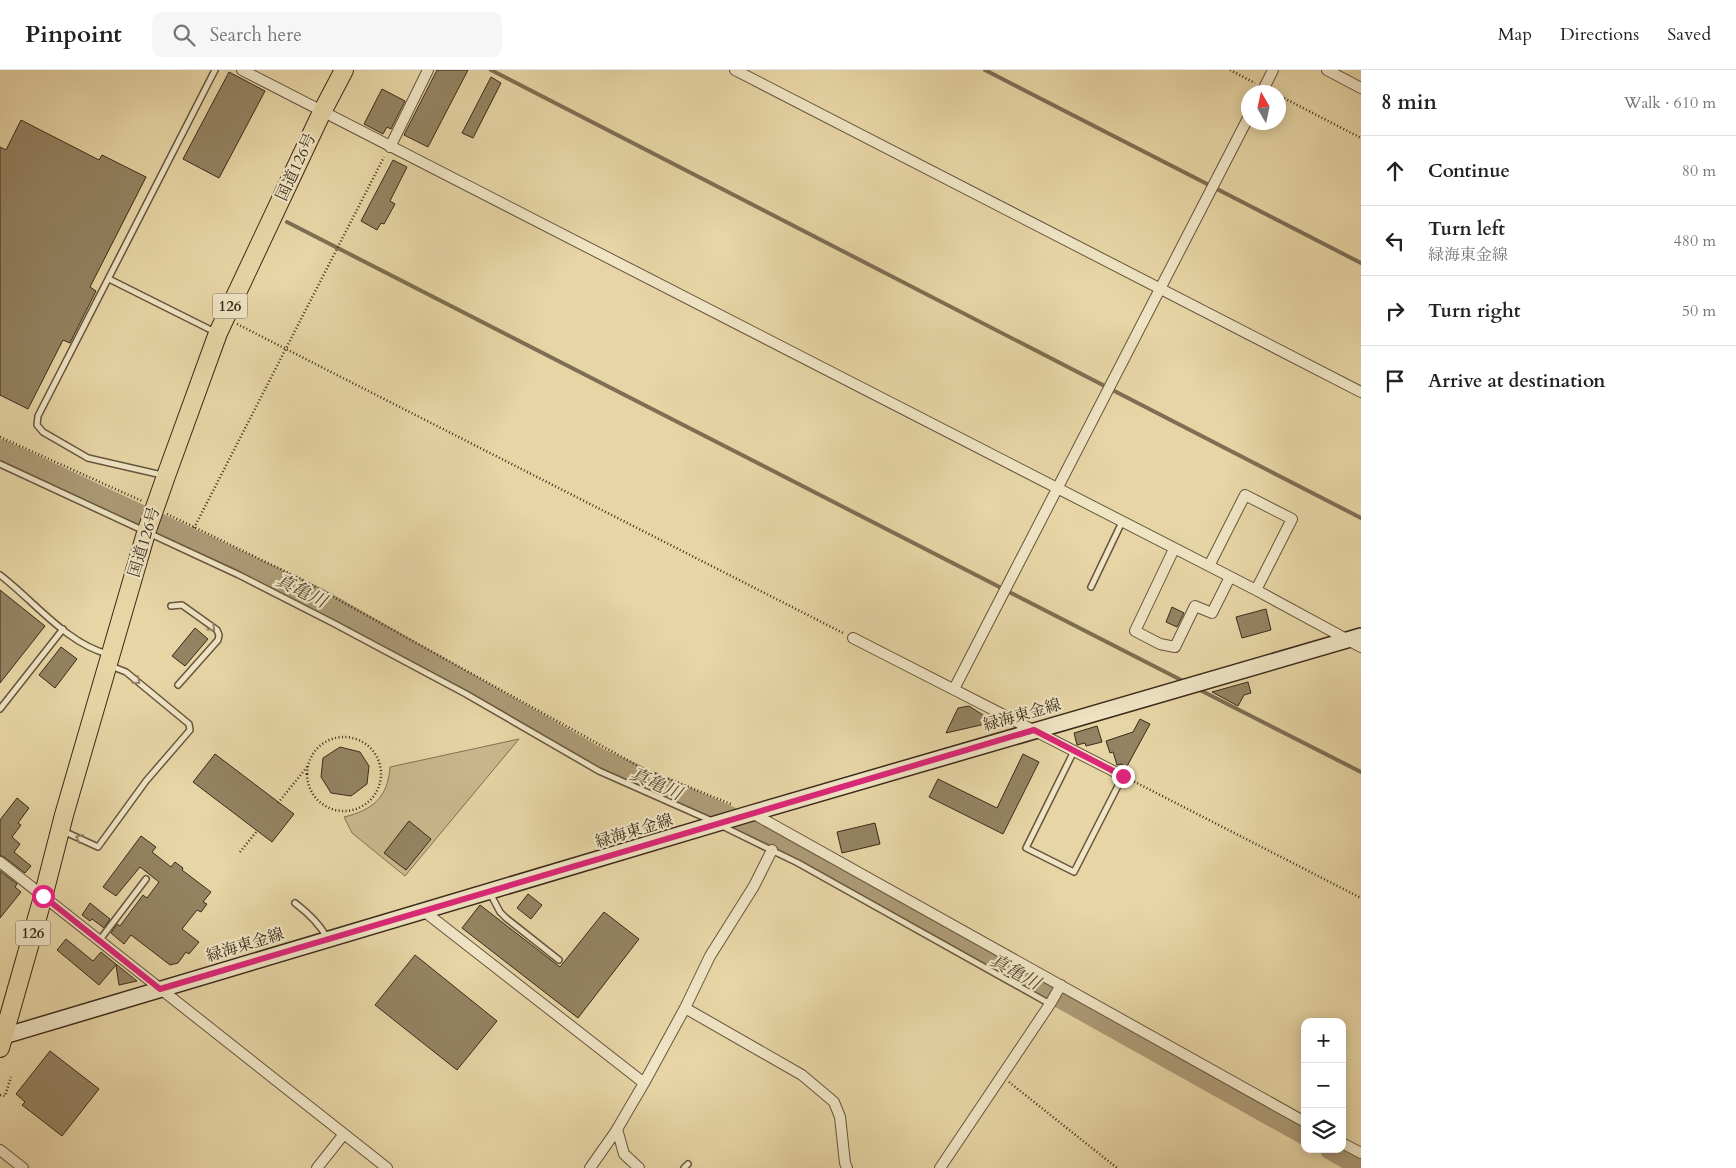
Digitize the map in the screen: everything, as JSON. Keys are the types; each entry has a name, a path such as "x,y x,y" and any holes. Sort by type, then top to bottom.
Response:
{"highway":[{"name":"国道126号","path":"0,1056 2,1042 60,830 155,507 221,325 322,112 344,70"}],"main road":[{"name":"緑海東金線","path":"2,1042 160,989 1034,730 1354,638"}],"street":[{"path":"242,70 1174,549 1354,638 1361,646"},
{"path":"390,146 428,70"},
{"path":"735,70 1361,392"},
{"path":"1266,85 1273,70"},
{"path":"1327,70 1361,88"},
{"path":"954,689 1242,130"},
{"path":"1209,566 1245,495 1292,518 1256,590"},
{"path":"1174,549 1135,631 1160,644 1175,648 1196,606 1212,613 1230,577"},
{"path":"853,638 1123,776"},
{"path":"752,813 1301,1120"},
{"path":"590,1168 617,1129 644,1083 685,1008 710,956 754,886 772,850"},
{"path":"0,862 387,1168"},
{"path":"425,912 644,1083"},
{"path":"940,1168 1062,985"},
{"path":"685,1008 802,1075 834,1102 840,1116 847,1168"},
{"path":"617,1129 624,1154 639,1168"},
{"path":"316,1168 344,1134"},
{"path":"1346,1145 1361,1153"},
{"path":"0,1150 23,1168"}],"lane":[{"path":"166,476 88,458 43,432 37,425 38,416 215,70"},
{"path":"108,278 221,325"},
{"path":"0,464 239,575 333,623 466,694 599,771 772,850 1050,1004"},
{"path":"1091,587 1122,522"},
{"path":"0,575 63,629 126,672 189,724 190,730 146,781 98,847 60,830"},
{"path":"171,606 182,605 217,630 219,635 218,640 178,685"},
{"path":"0,709 63,629"},
{"path":"1075,751 1026,848 1074,872 1123,776"},
{"path":"99,941 146,879"},
{"path":"490,892 500,912 506,918 559,960"},
{"path":"295,903 307,912 328,939"}],"path":[{"path":"1230,70 1255,85"},
{"path":"1286,99 1361,138"},
{"path":"194,528 390,146"},
{"path":"221,325 285,348 853,638"},
{"path":"0,437 155,507 194,528 301,579 640,767 752,813"},
{"path":"278,803 307,766 312,753 320,744 330,739 342,736 364,742 376,755 382,772 375,794 366,804 355,809 342,811 329,808 318,801 310,791 306,778 307,766"},
{"path":"1123,776 1361,898"},
{"path":"240,852 257,831"},
{"path":"1002,1076 1117,1168"},
{"path":"0,1095 4,1096 11,1077"}],"shaded area":[{"path":"519,739 405,876 352,833 344,817 363,810 377,801 386,786 390,767"}],"building":[{"path":"437,70 468,70 428,147 404,135"},
{"path":"229,72 265,91 219,178 183,159"},
{"path":"491,77 501,83 473,138 462,133"},
{"path":"382,89 405,101 391,129 387,127 383,134 364,124"},
{"path":"21,120 99,160 102,155 146,177 90,287 96,291 70,343 63,340 28,409 0,395 0,147 6,150"},
{"path":"393,160 407,167 390,201 395,204 384,224 381,223 377,230 361,221"},
{"path":"0,590 45,626 0,683"},
{"path":"1172,607 1184,613 1177,627 1166,622"},
{"path":"1266,609 1271,630 1242,638 1236,617"},
{"path":"195,628 208,639 185,666 172,656"},
{"path":"61,647 77,659 55,688 39,675"},
{"path":"1248,682 1251,693 1244,695 1238,706 1212,692"},
{"path":"969,706 994,722 946,733 958,708"},
{"path":"1140,719 1150,724 1125,770 1122,764 1117,765 1113,752 1110,753 1106,741 1133,732"},
{"path":"1097,726 1102,742 1086,746 1085,743 1077,745 1074,733"},
{"path":"340,747 360,752 369,766 367,784 351,796 331,793 321,777 323,758"},
{"path":"215,754 294,814 272,842 193,782"},
{"path":"1023,754 1039,762 1003,834 929,797 938,779 997,808"},
{"path":"17,798 29,808 18,823 21,825 12,837 20,844 14,852 31,866 25,873 0,855 0,820"},
{"path":"409,821 431,839 406,870 384,853"},
{"path":"875,823 880,844 842,853 837,832"},
{"path":"141,836 156,847 152,852 171,867 175,862 183,868 182,870 211,892 203,902 207,904 201,912 197,910 182,929 199,942 189,954 186,952 178,963 170,965 131,935 124,944 111,933 117,924 120,926 143,895 147,898 159,882 140,867 116,896 103,887"},
{"path":"0,871 17,884 15,887 21,892 0,918"},
{"path":"528,894 542,905 531,919 517,908"},
{"path":"90,903 110,919 104,928 92,919 90,921 82,915"},
{"path":"480,905 560,967 604,912 639,939 578,1018 462,928"},
{"path":"66,939 93,961 101,952 137,981 119,985 116,965 99,985 57,950"},
{"path":"415,955 497,1021 457,1070 375,1005"},
{"path":"50,1051 99,1089 62,1136 22,1105 25,1102 16,1094"}],"waterway":[{"path":"491,70 1361,518"},
{"path":"985,70 1361,263"},
{"path":"287,222 1185,682"},
{"name":"真亀川","path":"0,450 319,599 599,759 772,836 1301,1132"},
{"path":"1198,689 1361,772"},
{"name":"真亀川","path":"1338,1153 1361,1166"}],"route":[{"path":"43,896 160,989 1034,730 1123,776"}]}
